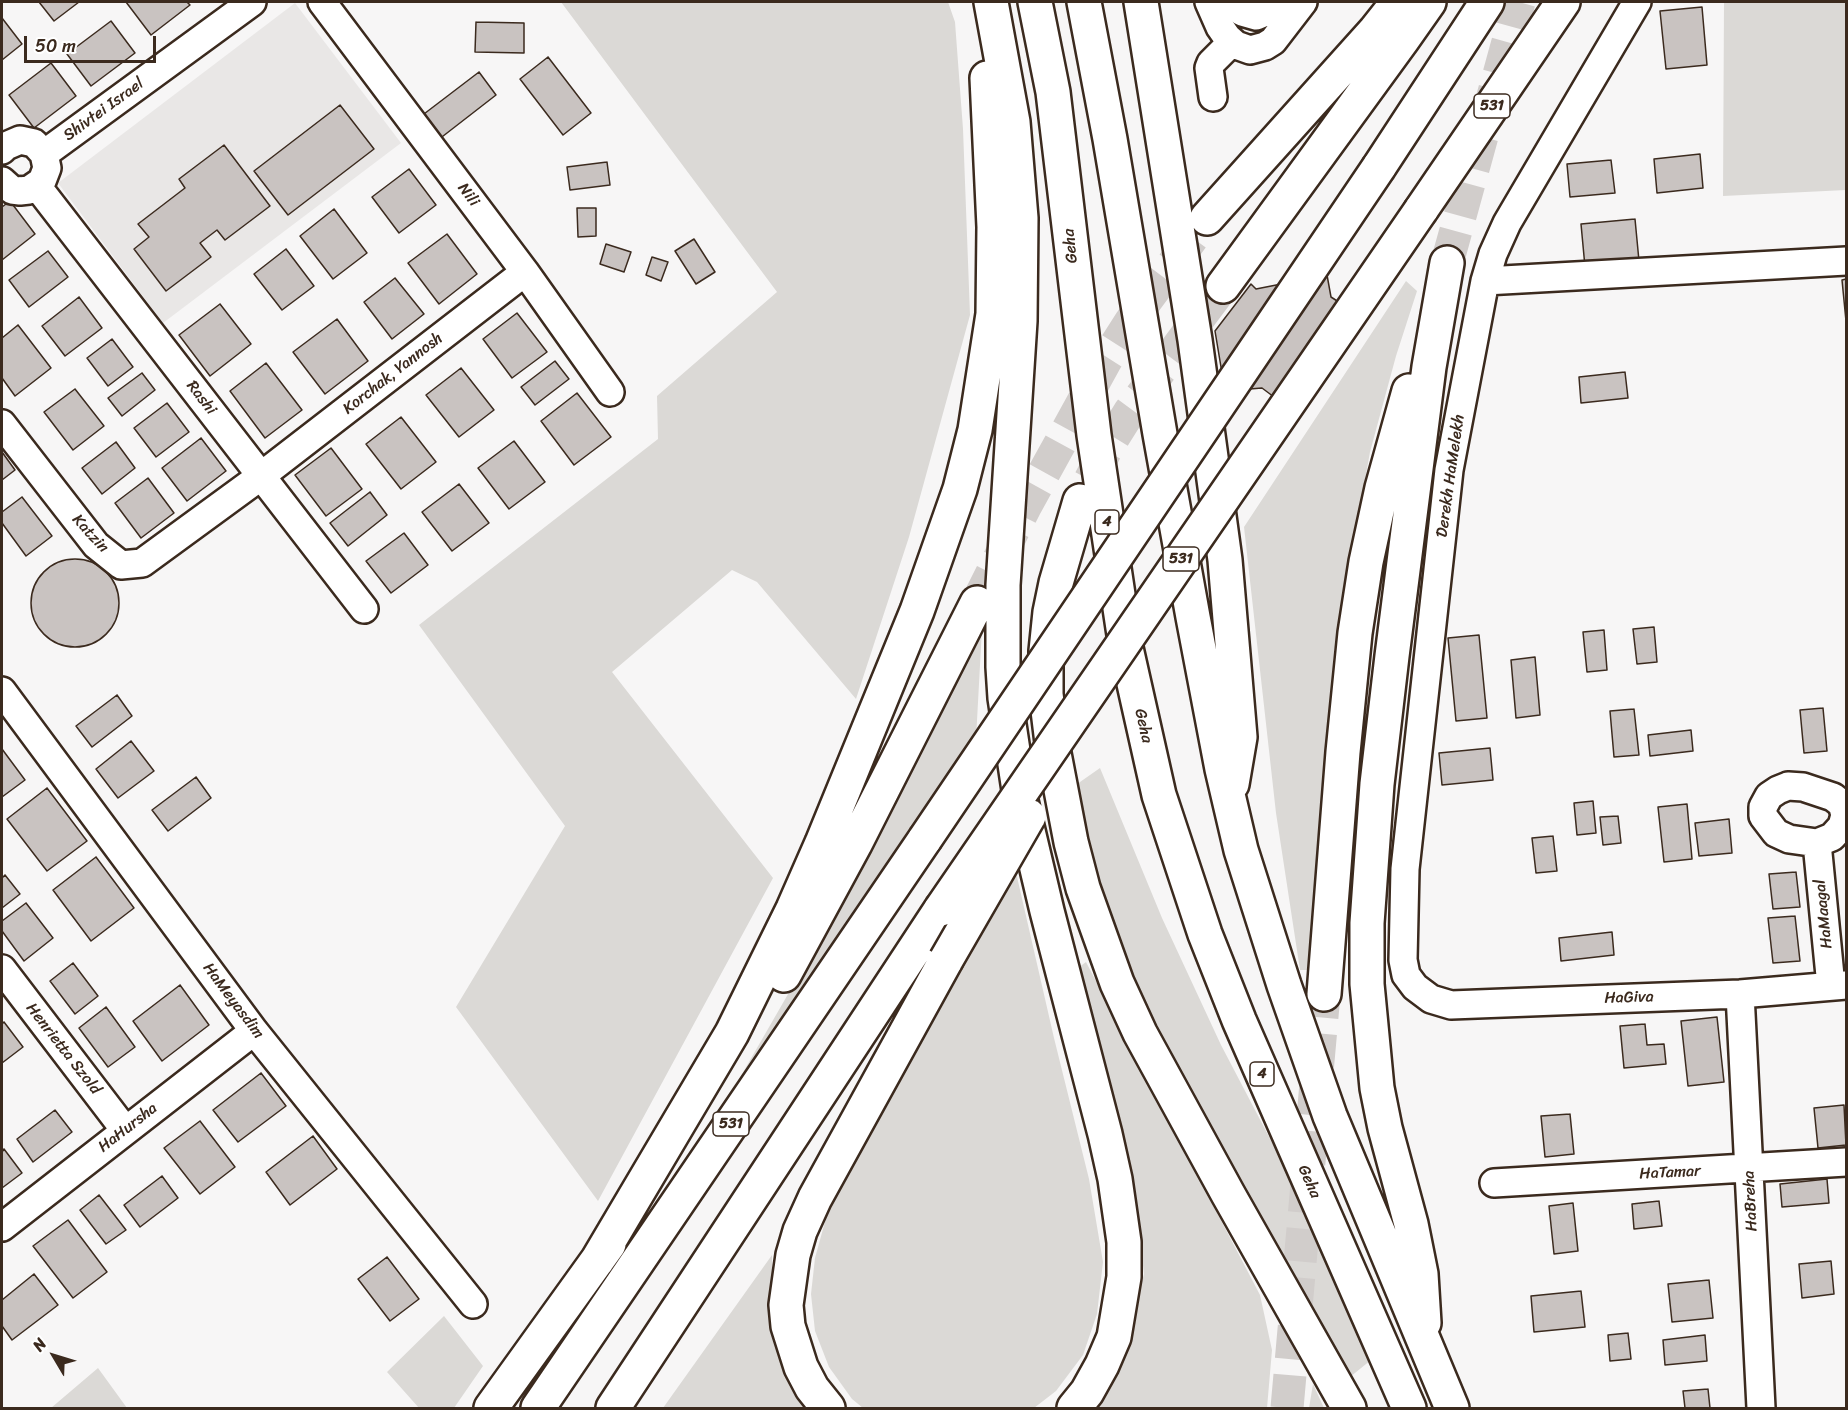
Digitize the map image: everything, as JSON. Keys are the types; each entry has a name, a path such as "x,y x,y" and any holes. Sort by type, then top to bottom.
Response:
{"highway":[{"path":"597,1262 732,1033 784,930 917,611 960,489 975,430 993,314 994,227 986,57 981,2"},
{"path":"991,2 1012,122 1021,218 1020,321 1003,585 1003,667 1006,709 1020,797 1107,1146 1117,1190 1124,1242 1124,1277 1114,1337 1087,1392 1074,1408"},
{"name":"Geha","path":"1035,2 1053,92 1094,435 1126,648 1160,795 1198,912 1239,1020 1409,1408"},
{"path":"1084,2 1186,583 1241,850 1330,1116 1452,1408"},
{"path":"1141,2 1195,340 1225,560 1240,737 1229,799"},
{"path":"1370,2 1212,212 1375,31 1398,2"},
{"path":"1223,286 1429,2"},
{"path":"1256,241 1369,108 1451,2"},
{"name":"531","path":"538,1408 1379,167 1486,2"},
{"name":"531","path":"613,1408 941,909 1563,2"},
{"path":"1324,994 1343,752 1355,633 1366,562 1382,488 1403,410 1446,266 1429,367 1392,656 1377,784 1367,923 1367,984 1377,1088 1421,1274 1426,1345"},
{"path":"1080,501 1050,612 1046,651 1046,694 1052,743 1071,842 1083,888 1117,982 1140,1033 1349,1408"},
{"path":"828,1408 812,1388 801,1367 788,1326 786,1305 793,1255 800,1231 815,1198 946,960 1178,564"},
{"path":"491,1408 597,1262 703,1108 766,1006 855,844 976,603"}],"street":[{"name":"Shivtei Israel","path":"44,154 252,2"},
{"name":"Nili","path":"322,2 525,272 610,392"},
{"path":"1209,2 1220,27 1232,42 1243,49 1250,50 1273,41 1303,2"},
{"path":"1235,2 1242,12 1256,16 1263,13 1273,2"},
{"name":"Derekh HaMelekh","path":"1415,987 1406,975 1403,960 1405,869 1449,470 1485,281 1493,254 1507,224 1637,2"},
{"path":"1213,98 1209,68 1211,63 1232,42"},
{"path":"2,184 21,192 37,186 46,175 47,160 40,148 27,141 20,140 3,146"},
{"name":"Rashi","path":"37,186 364,609"},
{"path":"1485,281 1846,261"},
{"name":"Korchak, Yannosh","path":"261,476 525,272"},
{"name":"Katzin","path":"2,424 96,545 121,565 142,563 261,476"},
{"name":"HaMeyasdim","path":"2,691 254,1030 473,1304"},
{"name":"HaMaagal","path":"1817,843 1839,985"},
{"name":"Henrietta Szold","path":"2,969 125,1130"},
{"name":"HaGiva","path":"1415,987 1431,999 1451,1005 1740,994 1839,985"},
{"name":"HaBreha","path":"1740,994 1761,1408"},
{"name":"HaHursha","path":"2,1227 254,1030"},
{"name":"HaTamar","path":"1494,1183 1846,1162"}],"shaded area":[{"path":"561,2 948,2 955,22 963,129 970,315 909,537 856,699 757,582 732,570 612,672 773,878 598,1201 456,1007 565,826 419,625 658,439 657,396 777,292"},
{"path":"1724,2 1846,2 1846,190 1723,196"},
{"path":"295,3 401,143 163,323 58,183"},
{"path":"1406,281 1417,291 1396,356 1370,452 1334,653 1313,970 1300,970 1276,813 1244,527"},
{"path":"983,610 976,739 875,892 734,1088 860,869 946,694"},
{"path":"1100,768 1162,918 1221,1045 1288,1173 1371,1360 1350,1377 1230,1165 1134,983 1100,904 1070,789"},
{"path":"1015,868 1089,1179 1103,1262 1097,1314 1083,1355 1056,1391 1034,1408 863,1408 852,1399 829,1367 815,1331 811,1294 815,1258 826,1218 850,1168"},
{"path":"1086,962 1260,1295 1272,1350 1267,1408 1084,1408 1133,1316 1144,1274 1132,1171 1123,1132 1067,976"},
{"path":"772,1255 772,1317 809,1408 663,1408"},
{"path":"444,1316 483,1366 454,1408 419,1408 387,1372"},
{"path":"98,1368 127,1408 51,1408"},
{"path":"1313,1384 1324,1408 1309,1408"}],"building":[{"path":"39,2 79,2 54,21"},
{"path":"126,2 187,2 190,5 151,35"},
{"path":"1702,7 1707,65 1666,69 1660,11"},
{"path":"2,18 22,44 2,60"},
{"path":"111,21 135,53 91,86 67,54"},
{"path":"476,22 524,23 524,53 475,52"},
{"path":"548,57 591,113 563,135 520,79"},
{"path":"51,63 76,96 34,128 9,95"},
{"path":"479,72 496,95 438,140 420,117"},
{"path":"340,105 374,149 288,215 254,171"},
{"path":"224,145 270,206 225,240 217,230 200,243 211,257 166,291 134,249 149,237 138,224 185,188 179,179"},
{"path":"1700,154 1703,188 1657,193 1654,159"},
{"path":"1611,160 1615,193 1570,197 1567,164"},
{"path":"607,162 610,185 570,190 567,167"},
{"path":"409,169 436,205 399,233 372,197"},
{"path":"10,201 35,234 2,260 2,207"},
{"path":"577,208 596,208 596,236 578,237"},
{"path":"334,209 367,253 333,279 300,236"},
{"path":"1635,219 1639,261 1585,267 1581,224"},
{"path":"447,234 477,274 439,304 408,263"},
{"path":"694,239 715,272 696,284 675,251"},
{"path":"606,244 631,252 624,272 600,264"},
{"path":"286,249 314,286 282,310 254,274"},
{"path":"48,251 68,277 29,307 9,280"},
{"path":"652,257 668,262 661,281 646,275"},
{"path":"1327,275 1331,297 1351,310 1286,406 1262,388 1225,391 1215,331 1251,284 1256,289"},
{"path":"395,278 424,314 392,339 364,302"},
{"path":"1846,279 1846,321 1842,280"},
{"path":"79,297 102,328 65,356 42,326"},
{"path":"220,304 251,344 210,376 179,335"},
{"path":"517,313 547,352 512,378 483,339"},
{"path":"337,319 368,361 325,394 293,352"},
{"path":"18,325 51,368 15,396 2,378 2,338"},
{"path":"112,339 133,367 108,386 87,358"},
{"path":"555,361 569,379 535,405 521,387"},
{"path":"266,363 302,410 265,438 230,391"},
{"path":"461,368 494,410 459,437 426,395"},
{"path":"1625,372 1628,398 1581,403 1579,377"},
{"path":"142,373 155,390 122,416 108,398"},
{"path":"75,389 104,426 73,450 44,412"},
{"path":"577,393 611,437 574,465 541,421"},
{"path":"167,403 189,432 156,457 134,428"},
{"path":"401,417 436,462 401,489 366,444"},
{"path":"201,438 226,471 187,501 162,468"},
{"path":"514,441 545,482 509,509 478,468"},
{"path":"116,442 135,468 102,494 82,468"},
{"path":"331,448 362,489 326,516 295,475"},
{"path":"2,452 15,470 2,480"},
{"path":"148,478 174,513 141,538 115,503"},
{"path":"459,484 489,523 452,551 422,512"},
{"path":"370,492 387,515 348,546 330,523"},
{"path":"22,497 52,536 26,556 2,523 2,512"},
{"path":"404,533 428,565 391,593 366,561"},
{"path":"75,559 92,562 106,572 116,586 119,603 116,620 106,634 92,644 75,647 58,644 44,634 34,620 31,603 34,586 44,572 58,562"},
{"path":"1654,627 1657,662 1637,664 1633,629"},
{"path":"1604,630 1607,670 1587,672 1583,632"},
{"path":"1479,635 1487,718 1456,721 1448,638"},
{"path":"1535,657 1540,715 1516,718 1511,660"},
{"path":"117,695 132,716 92,747 76,726"},
{"path":"1823,708 1827,751 1804,753 1800,710"},
{"path":"1634,709 1639,755 1614,757 1610,711"},
{"path":"1691,730 1693,751 1650,756 1648,735"},
{"path":"131,741 154,771 118,798 96,769"},
{"path":"1490,748 1493,780 1442,785 1439,753"},
{"path":"2,749 25,780 2,797"},
{"path":"196,777 211,798 168,831 152,810"},
{"path":"47,788 87,841 47,871 7,819"},
{"path":"1593,801 1596,833 1577,835 1574,803"},
{"path":"1687,804 1692,859 1664,862 1658,807"},
{"path":"1618,816 1621,843 1603,845 1600,817"},
{"path":"1729,819 1732,853 1699,856 1695,823"},
{"path":"1553,836 1557,871 1536,873 1532,838"},
{"path":"96,857 134,908 91,941 53,890"},
{"path":"1796,872 1800,907 1773,909 1769,874"},
{"path":"5,875 20,894 2,908 2,878"},
{"path":"26,903 53,938 24,961 2,931 2,921"},
{"path":"1795,916 1800,961 1773,963 1768,918"},
{"path":"1612,932 1614,955 1561,961 1559,938"},
{"path":"73,963 98,996 75,1014 50,981"},
{"path":"180,985 209,1025 162,1061 133,1021"},
{"path":"106,1007 135,1047 108,1067 79,1028"},
{"path":"1717,1017 1724,1082 1688,1086 1681,1021"},
{"path":"4,1022 23,1047 2,1063 2,1024"},
{"path":"1645,1024 1647,1045 1664,1044 1666,1064 1624,1068 1620,1026"},
{"path":"261,1073 286,1106 238,1142 213,1110"},
{"path":"1844,1105 1846,1145 1818,1148 1814,1108"},
{"path":"55,1110 72,1132 33,1162 17,1139"},
{"path":"1570,1114 1574,1154 1545,1157 1541,1116"},
{"path":"200,1121 235,1167 200,1194 164,1148"},
{"path":"313,1136 337,1169 290,1205 266,1172"},
{"path":"4,1149 22,1173 2,1188 2,1152"},
{"path":"162,1176 178,1198 140,1227 124,1205"},
{"path":"1827,1179 1829,1203 1782,1207 1780,1184"},
{"path":"99,1195 126,1230 106,1244 80,1210"},
{"path":"1659,1201 1662,1226 1634,1229 1632,1204"},
{"path":"1573,1203 1578,1251 1554,1254 1549,1206"},
{"path":"68,1220 107,1272 73,1298 33,1246"},
{"path":"387,1257 419,1299 390,1321 358,1279"},
{"path":"1831,1261 1834,1294 1802,1298 1799,1264"},
{"path":"34,1274 58,1305 12,1340 2,1326 2,1300"},
{"path":"1709,1280 1713,1318 1672,1322 1668,1284"},
{"path":"1581,1291 1585,1327 1534,1332 1531,1296"},
{"path":"1628,1333 1631,1359 1610,1361 1608,1335"},
{"path":"1705,1335 1707,1361 1665,1365 1663,1340"},
{"path":"1708,1389 1710,1408 1685,1408 1683,1391"}],"tunnel":[{"path":"1447,263 1519,2"},
{"path":"977,603 1025,507 1106,360 1131,321 1207,218"},
{"path":"1090,480 1130,411 1223,286"},
{"path":"1287,1408 1324,994"}]}
